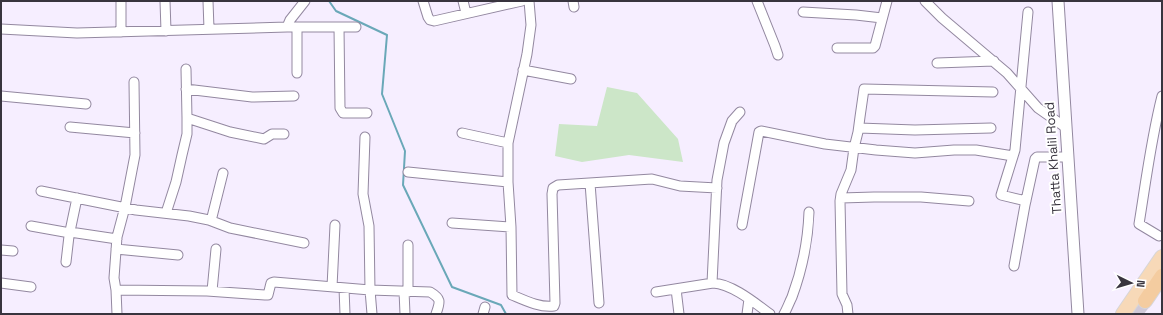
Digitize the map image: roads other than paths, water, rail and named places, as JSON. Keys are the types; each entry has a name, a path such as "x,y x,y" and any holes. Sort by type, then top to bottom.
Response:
{"highway":[{"path":"1162,276 1149,304 1162,293"}],"main road":[{"path":"1123,314 1162,257"}],"street":[{"path":"121,1 121,32"},
{"path":"165,1 166,31"},
{"path":"208,1 209,29"},
{"path":"287,27 290,20 305,1"},
{"path":"423,1 428,17 430,20 434,21 505,2 522,1"},
{"path":"463,1 466,13"},
{"path":"529,1 531,25 508,143 512,295 531,303 541,310 554,306 552,194 553,188 558,185 652,179 680,186 717,188"},
{"path":"757,1 768,31 776,46 778,55"},
{"path":"837,48 873,48 875,46 887,1"},
{"path":"925,1 942,18 1007,73 1038,108 1065,127"},
{"name":"Thatta Khalil Road","path":"1058,1 1078,314"},
{"path":"803,12 882,18"},
{"path":"1026,201 1001,195 1015,150 1028,12"},
{"path":"1,29 77,33 287,27 356,27"},
{"path":"297,27 297,73"},
{"path":"339,27 340,108 343,113 367,113"},
{"path":"937,63 994,61"},
{"path":"166,213 178,175 187,134 186,69"},
{"path":"523,70 571,79"},
{"path":"116,314 116,290 114,278 117,239 125,208 135,155 134,82"},
{"path":"186,89 252,97 294,96"},
{"path":"848,314 847,306 842,294 840,198 851,170 859,128 864,89 993,92"},
{"path":"1,96 86,104"},
{"path":"1159,236 1138,224 1156,118 1162,96"},
{"path":"712,283 717,188 724,143 732,121 740,112"},
{"path":"187,118 230,132 264,139 272,134 284,134"},
{"path":"70,127 135,133"},
{"path":"859,128 915,130 991,128"},
{"path":"742,226 759,132 761,131 825,144 854,148 907,153 976,150 1013,156"},
{"path":"462,133 508,143"},
{"path":"365,137 363,194 369,226 372,314"},
{"path":"1014,266 1035,159 1067,157"},
{"path":"408,172 508,182"},
{"path":"211,221 223,173"},
{"path":"590,183 599,303"},
{"path":"41,191 136,210 189,216 211,221 230,228 304,243"},
{"path":"840,198 921,197 969,201"},
{"path":"66,262 77,198"},
{"path":"784,314 794,291 799,274 808,236 809,212"},
{"path":"452,223 511,228"},
{"path":"332,287 335,224"},
{"path":"31,226 117,239"},
{"path":"404,314 408,245"},
{"path":"116,249 178,255"},
{"path":"212,291 216,249"},
{"path":"1,250 14,251"},
{"path":"116,290 212,291 268,295 271,283 274,282 370,290 430,292 439,299 436,314"},
{"path":"1,283 31,287"},
{"path":"656,292 712,283 721,284 749,299 770,314"},
{"path":"344,288 345,314"},
{"path":"676,289 679,314"},
{"path":"747,314 749,299"}],"waterway":[{"path":"329,1 336,11 387,35 382,94 405,151 403,185 452,287 501,305 506,314"}],"tunnel":[{"path":"1135,314 1145,301"}]}
